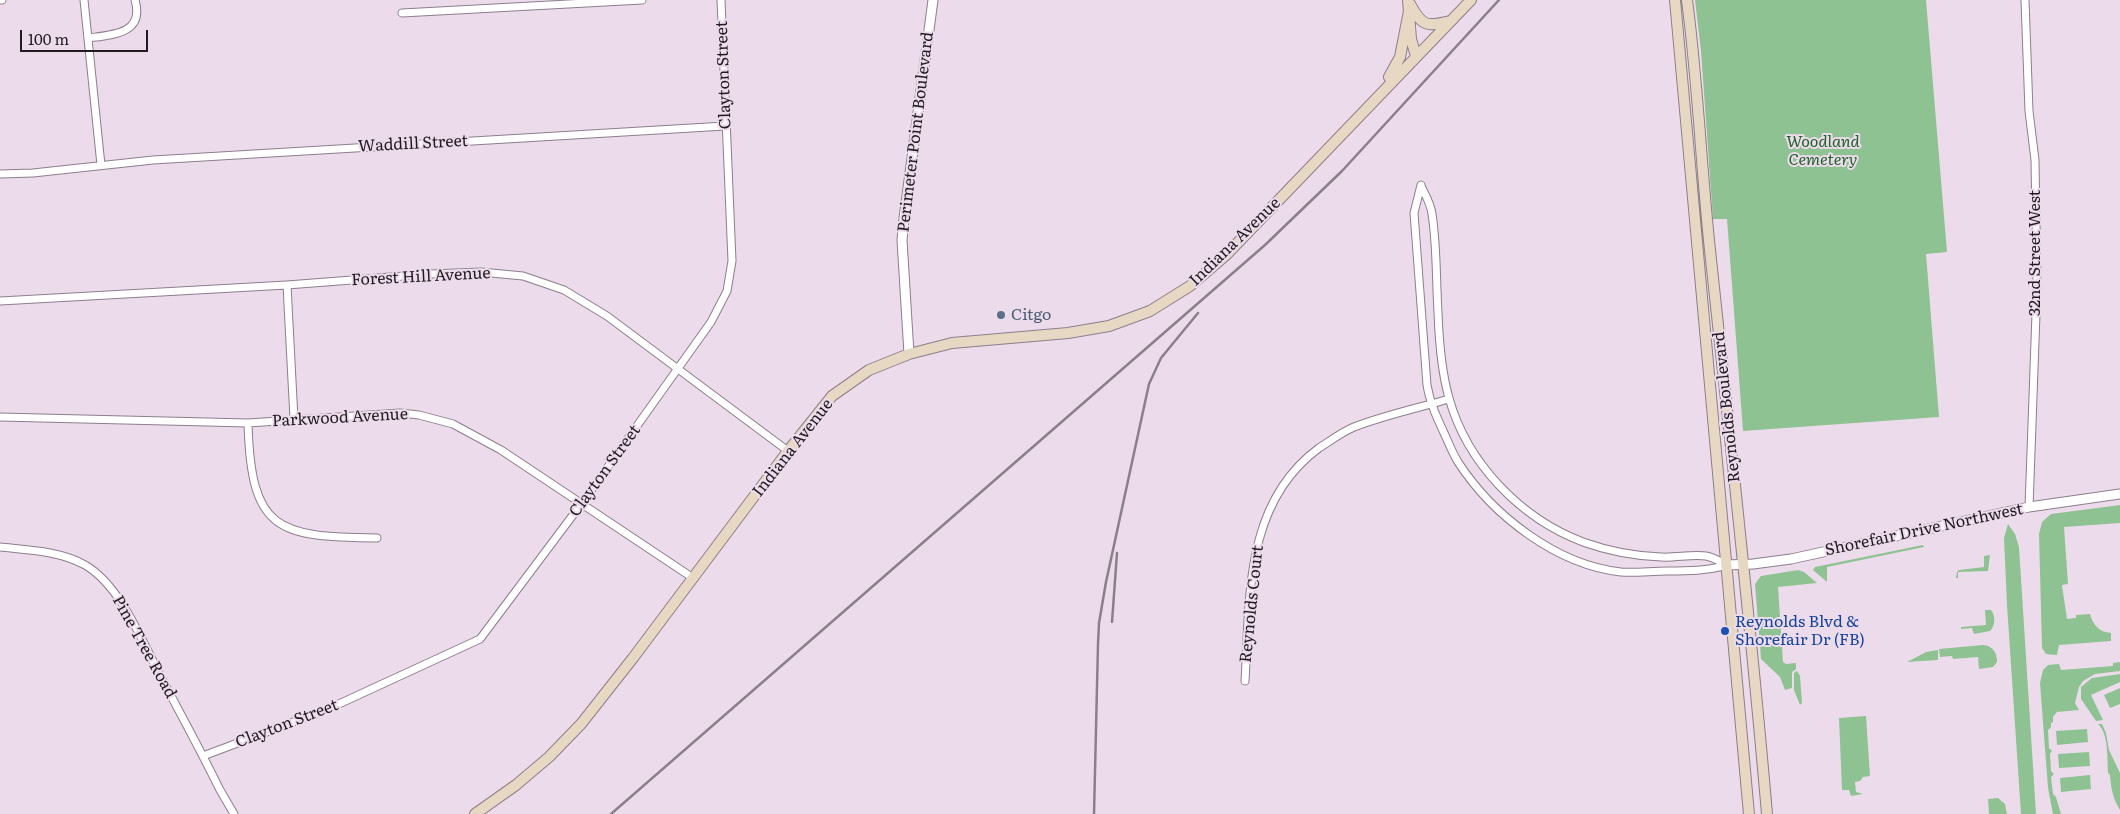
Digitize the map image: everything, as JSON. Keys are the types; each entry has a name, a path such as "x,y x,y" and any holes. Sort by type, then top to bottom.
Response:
{"main road":[{"path":"1408,0 1422,22 1433,25 1451,20"},
{"path":"1408,0 1412,39 1416,56"},
{"name":"Indiana Avenue","path":"475,814 516,785 549,757 568,737 634,658 788,451 832,396 868,370 909,354 952,343 1076,332 1109,326 1150,311 1190,286 1226,255 1471,0"},
{"name":"Reynolds Boulevard","path":"1675,0 1681,50 1696,248 1749,814"},
{"name":"Reynolds Boulevard","path":"1686,0 1692,44 1711,256 1745,564 1767,814"},
{"path":"1376,97 1398,61 1409,12"}],"street":[{"path":"84,0 101,165"},
{"path":"88,38 112,35 130,28 137,14 135,0"},
{"path":"402,13 642,0"},
{"name":"Clayton Street","path":"203,756 328,709 480,639 582,503 678,370 722,302 731,276 732,222 725,126 721,0"},
{"name":"Perimeter Point Boulevard","path":"909,354 902,240 933,0"},
{"name":"32nd Street West","path":"2025,0 2029,111 2035,160 2037,286 2029,507"},
{"name":"Waddill Street","path":"0,174 153,160 725,126"},
{"name":"Shorefair Drive Northwest","path":"1727,565 1708,556 1662,557 1633,555 1583,542 1558,530 1529,512 1504,490 1482,465 1462,432 1449,399 1443,372 1432,212 1421,186 1414,213 1430,404 1458,461 1485,498 1505,517 1558,553 1621,572 1709,570 1727,565 1791,559 2029,507 2120,494"},
{"name":"Forest Hill Avenue","path":"0,301 481,272 523,276 555,286 581,299 607,316 788,451"},
{"path":"287,285 294,419"},
{"name":"Reynolds Court","path":"1245,681 1254,553 1267,513 1282,488 1304,459 1333,438 1353,427 1449,399"},
{"name":"Parkwood Avenue","path":"0,417 248,423 400,413 438,419 471,432 582,503 693,578"},
{"path":"248,423 248,452 254,487 261,504 278,522 287,528 306,534 333,538 377,538"},
{"name":"Pine Tree Road","path":"0,547 63,556 85,565 100,576 115,594 133,624 234,814"}],"green space":[{"name":"Woodland Cemetery","path":"1695,0 1926,0 1947,252 1926,254 1939,417 1743,431 1727,219 1713,219 1701,51"},
{"path":"2120,505 2120,523 2064,527 2068,584 2062,585 2067,619 2076,618 2076,615 2090,614 2097,627 2111,633 2111,641 2059,645 2057,655 2046,654 2042,648 2039,534 2042,522 2051,514"},
{"path":"2008,524 2015,534 2019,547 2036,814 2021,814 2007,605 2004,538"},
{"path":"1923,545 1924,547 1827,567 1827,582 1813,570 1815,567"},
{"path":"1990,555 1988,571 1958,572 1958,578 1956,578 1957,572 1959,570 1984,567 1984,556"},
{"path":"1798,570 1804,572 1817,583 1778,587 1783,662 1786,664 1796,663 1796,669 1792,672 1792,688 1785,690 1780,677 1761,659 1755,584 1761,576"},
{"path":"1985,610 1991,610 1994,615 1994,624 1990,631 1974,634 1972,628 1961,629 1961,627 1986,625"},
{"path":"1983,645 1992,648 1995,652 1997,662 1993,667 1979,669 1978,657 1953,659 1952,656 1940,657 1939,649"},
{"path":"1938,650 1938,660 1907,662 1926,652"},
{"path":"2120,662 2120,671 2095,674 2083,681 2079,687 2075,703 2079,710 2057,712 2053,717 2053,722 2048,730 2049,748 2052,751 2050,754 2051,771 2054,774 2051,777 2053,794 2056,797 2061,814 2053,814 2048,788 2040,683 2043,670 2048,665 2059,664 2061,670 2113,666 2113,663"},
{"path":"1797,671 1800,676 1802,703 1800,705 1794,690 1794,673"},
{"path":"2120,674 2120,682 2091,695 2103,720 2096,721 2081,699 2081,687 2092,678"},
{"path":"2120,688 2120,704 2110,708 2104,695"},
{"path":"1866,716 1870,776 1863,777 1860,781 1855,782 1856,792 1863,794 1851,796 1849,790 1842,790 1839,718"},
{"path":"2098,724 2102,724 2106,733 2109,750 2120,773 2120,810 2114,798 2108,773 2106,740 2102,728"},
{"path":"2087,729 2088,742 2057,745 2056,731"},
{"path":"2089,752 2090,766 2059,768 2058,754"},
{"path":"2090,775 2091,789 2061,792 2060,778"},
{"path":"1998,798 2005,804 2007,814 1989,814 1988,799"}],"railway":[{"path":"611,814 1265,245 1342,171 1499,0"},
{"path":"1094,814 1099,623 1106,582 1149,384 1161,358 1198,313"},
{"path":"1112,622 1117,553"}],"place":[{"name":"Citgo","path":"1001,315"},
{"name":"Reynolds Blvd & Shorefair Dr (FB)","path":"1725,631"}]}
